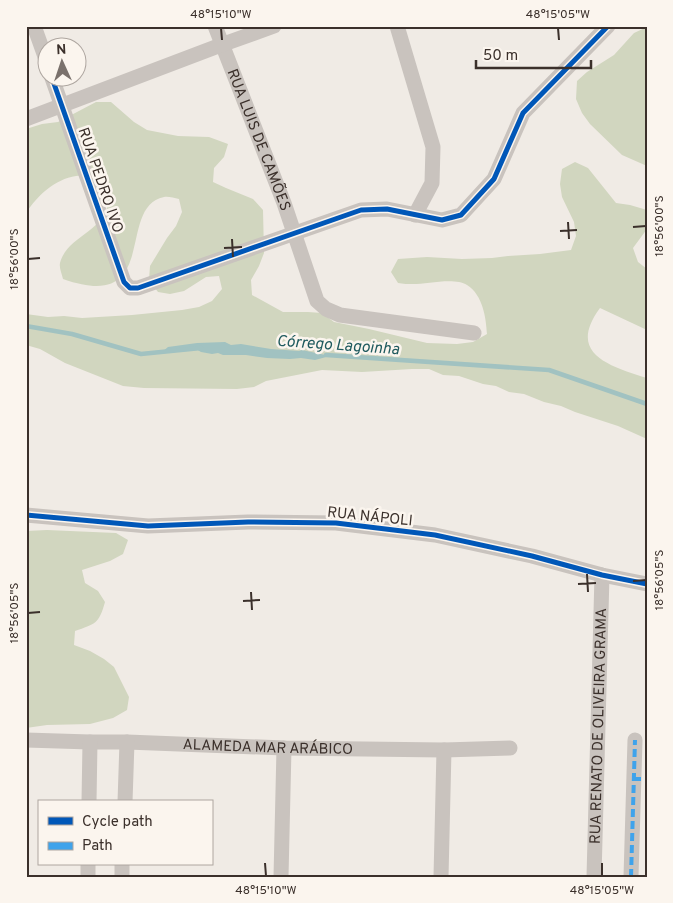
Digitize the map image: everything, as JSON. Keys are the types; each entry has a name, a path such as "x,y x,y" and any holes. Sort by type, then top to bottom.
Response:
{"street":[{"path":"34,26 38,38"},
{"name":"RUA LUIS DE CAMÕES","path":"214,26 280,194 317,301 326,309 340,315 474,332"},
{"path":"26,119 274,26"},
{"path":"397,26 433,147 432,183 415,215"},
{"path":"294,234 361,210 387,209 442,220 461,215 494,179 523,113 608,26"},
{"name":"RUA PEDRO IVO","path":"56,88 124,282 130,288 138,288 294,234"},
{"name":"RUA NÁPOLI","path":"26,515 148,526 248,522 336,523 434,535 532,556 602,575 647,584"},
{"name":"RUA RENATO DE OLIVEIRA GRAMA","path":"594,877 602,575"},
{"name":"ALAMEDA MAR ARÁBICO","path":"26,740 284,748 444,750 510,748"},
{"path":"631,877 640,779 635,740"},
{"path":"89,800 90,742"},
{"path":"125,800 127,742"},
{"path":"281,877 284,748"},
{"path":"441,877 444,750"}],"green space":[{"path":"647,27 647,166 622,155 590,124 582,113 576,99 577,81 587,72 614,55 634,33"},
{"path":"96,102 111,102 134,122 147,130 178,136 209,137 228,144 224,157 214,168 213,182 253,199 263,210 264,253 251,280 252,295 283,312 322,313 334,322 427,343 457,344 473,342 487,334 483,307 472,289 455,281 413,284 398,283 391,272 398,259 427,257 492,258 571,250 576,236 574,222 562,197 560,184 562,169 575,162 588,168 616,203 647,210 647,229 633,248 638,262 647,269 647,330 600,308 591,324 588,337 590,347 597,356 607,363 647,378 647,439 618,426 524,394 509,392 496,386 459,376 443,375 429,369 362,372 322,370 266,381 254,387 237,389 144,388 123,386 65,363 40,349 26,345 26,314 82,318 182,310 199,307 212,301 222,289 219,276 206,277 184,291 170,294 158,292 149,280 150,266 176,226 182,212 179,199 167,197 150,205 141,219 126,271 114,282 94,286 63,279 60,263 64,254 70,246 100,221 105,213 109,191 104,181 101,180 83,176 68,178 47,189 26,213 26,129 58,122"},
{"path":"26,531 116,533 128,540 123,554 110,561 82,570 85,583 98,591 105,602 101,615 95,622 75,631 74,645 90,651 114,667 129,697 127,710 113,718 90,724 47,725 26,728"}],"water":[{"path":"225,342 231,345 241,344 271,349 302,350 330,356 315,360 212,354 196,349 162,352 168,347"}],"waterway":[{"name":"Córrego Lagoinha","path":"26,326 72,334 141,354 201,348"},
{"name":"Córrego Lagoinha","path":"326,355 549,370 647,404"}],"marked path":[{"path":"631,877 635,740"},
{"path":"633,779 647,779"}],"cycle path":[{"path":"56,88 124,282 130,288 138,288 361,210 387,209 442,220 461,215 494,179 523,113 608,26"},
{"path":"26,515 148,526 248,522 336,523 435,535 647,584"}]}
